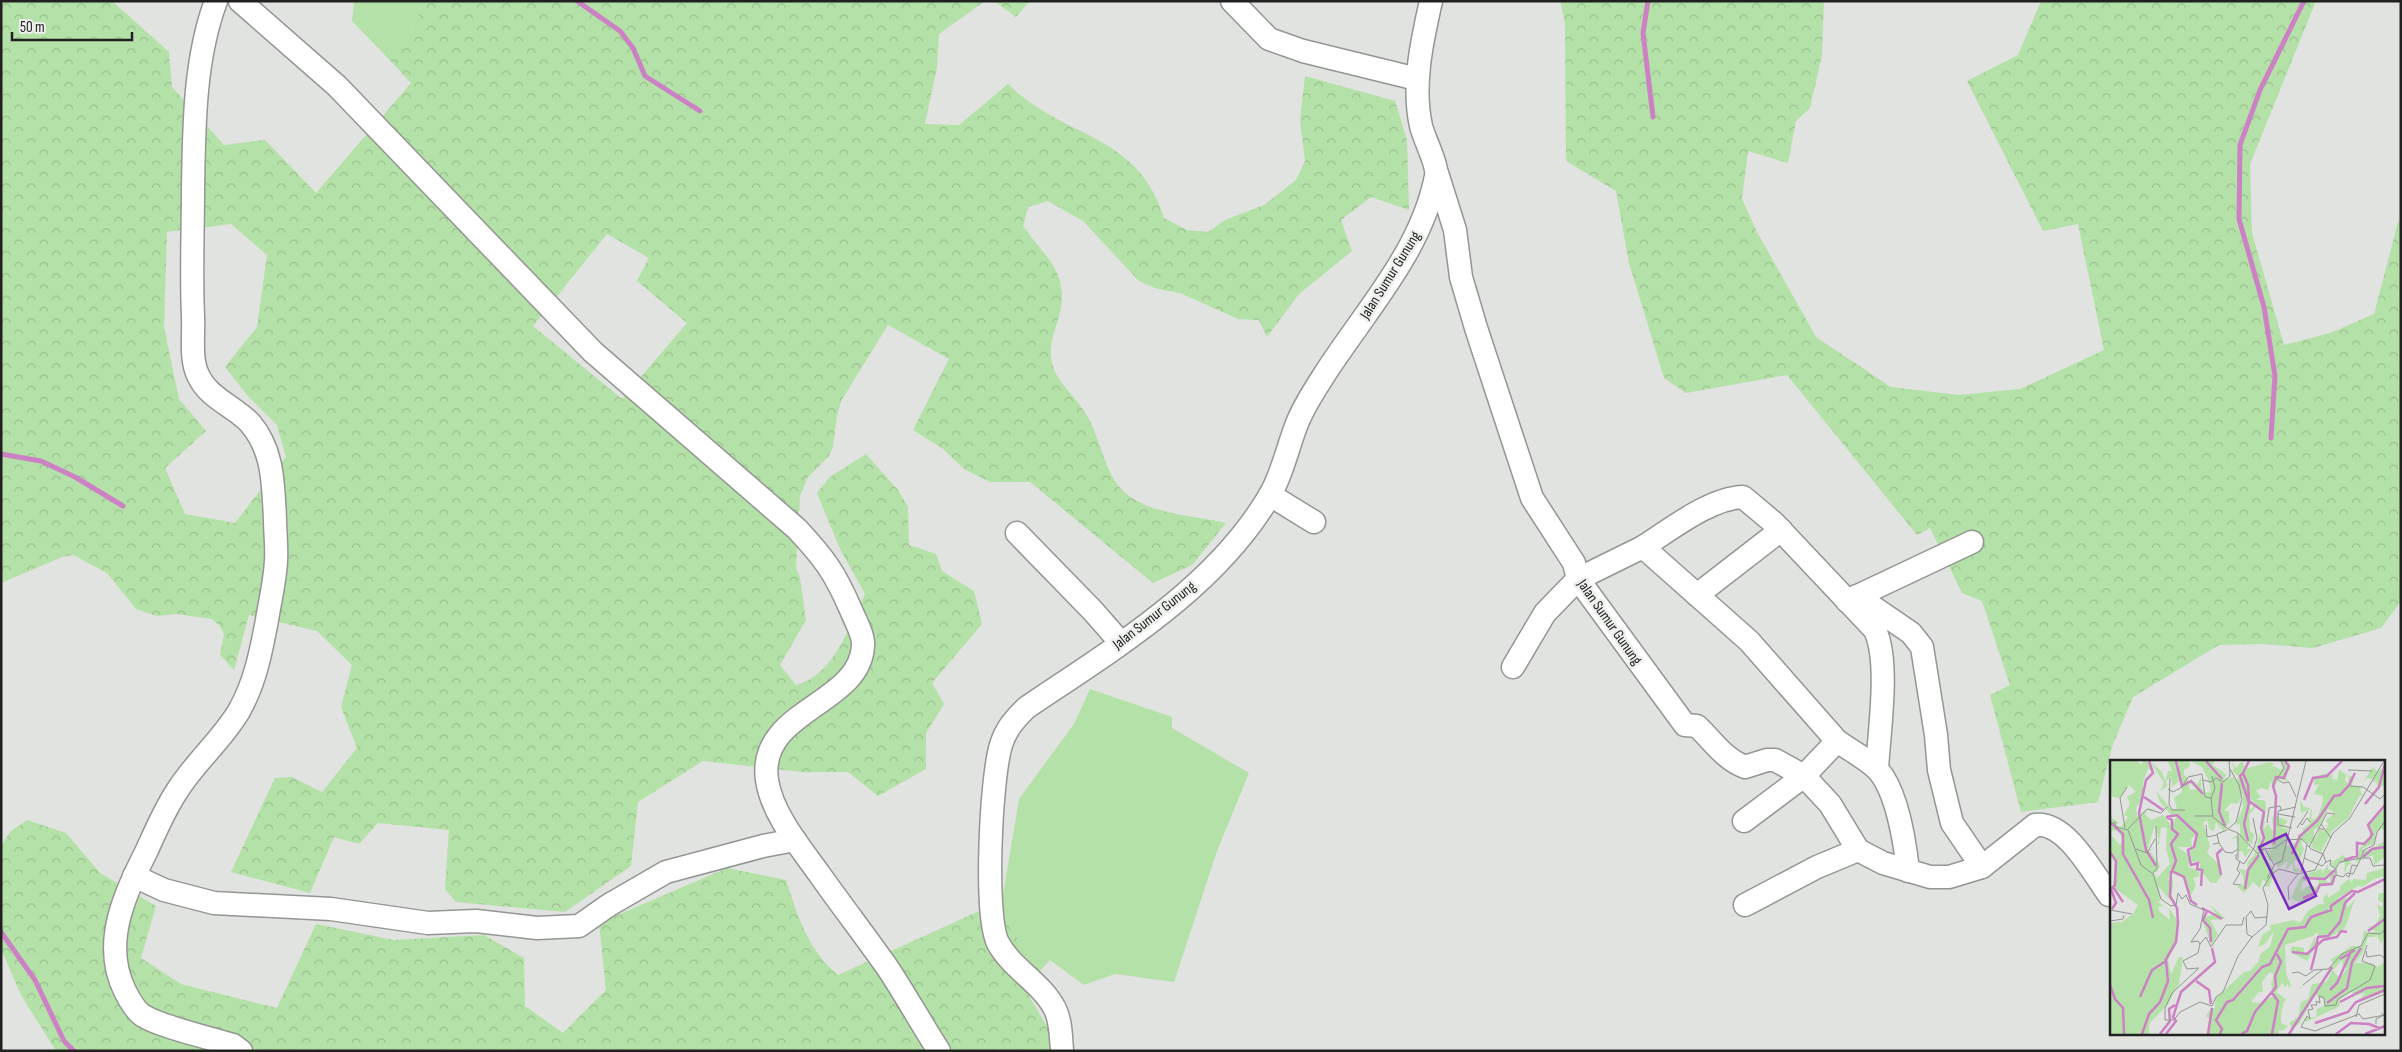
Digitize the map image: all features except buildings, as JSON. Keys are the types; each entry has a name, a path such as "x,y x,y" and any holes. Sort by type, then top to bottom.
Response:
{"street":[{"path":"216,1 206,30 198,85 192,288 195,358 197,374 206,387 248,421 260,436 267,453 273,474 276,560 261,652 245,699 225,731 178,789 134,876 121,907 116,934 117,972 127,996 142,1015 233,1045 241,1051"},
{"path":"240,1 337,86 593,352 797,529 837,576 864,645 860,660 845,682 775,737 766,763 767,781 772,800 795,840 887,968 939,1051"},
{"path":"1232,1 1270,39 1303,51 1417,79"},
{"name":"Jalan Sumur Gunung","path":"1431,1 1417,79 1421,126 1455,230 1461,277 1532,498 1574,563 1578,579 1685,725 1697,726 1723,754 1739,765 1745,767 1767,760 1774,760 1804,776"},
{"name":"Jalan Sumur Gunung","path":"1062,1051 1055,1010 1042,992 1012,964 998,942 990,906 992,814 1000,747 1008,726 1026,708 1158,617 1190,590 1233,545 1270,494 1298,420 1311,394 1379,298 1419,229 1437,173"},
{"path":"1419,229 1455,230"},
{"path":"1270,494 1314,522"},
{"path":"1513,667 1546,613 1578,579 1643,548 1690,517 1731,497 1743,497 1781,530 1852,598 1875,630 1881,642 1883,662 1877,769"},
{"path":"1698,595 1781,530"},
{"path":"1017,533 1093,611 1121,643"},
{"path":"1852,598 1972,542"},
{"path":"1643,548 1749,641 1837,741 1877,769 1892,795 1904,838 1908,871"},
{"path":"1852,598 1911,633 1922,647 1936,734 1939,770 1952,823 1982,867"},
{"path":"1744,821 1804,776 1837,741"},
{"path":"1804,776 1830,804 1858,850 1883,863 1930,877 1948,876 1982,867 2035,825 2042,824 2060,832 2070,841 2109,895"},
{"path":"134,876 164,890 214,903 331,910 428,923 476,921 537,928 579,926 609,905 666,872 754,848 795,840"},
{"path":"1745,906 1817,867 1858,850"}],"green space":[{"path":"1,1 112,1 169,52 172,87 224,145 265,140 316,193 411,83 384,54 410,32 426,1 985,1 939,34 937,67 925,124 959,125 1008,84 1029,102 1118,152 1136,169 1152,190 1164,218 1187,230 1208,232 1225,220 1264,205 1296,180 1305,161 1300,120 1305,76 1395,101 1407,140 1409,210 1371,197 1341,220 1352,251 1299,294 1267,337 1259,320 1238,319 1180,293 1158,289 1139,281 1083,221 1048,201 1028,207 1023,226 1054,267 1062,289 1062,301 1051,347 1051,357 1055,373 1080,404 1089,420 1117,484 1126,494 1138,502 1167,512 1226,523 1192,565 1153,583 1030,482 990,482 964,469 943,449 913,430 949,359 888,325 841,401 833,446 829,456 808,477 800,496 796,568 800,578 806,620 780,665 796,685 809,680 820,671 839,648 865,594 840,549 817,493 830,477 866,454 898,490 908,507 909,545 936,554 942,571 974,591 982,624 932,683 944,704 926,733 926,769 878,796 848,772 803,772 703,761 638,802 631,866 565,912 456,902 445,889 449,830 378,823 359,844 334,837 310,893 231,872 275,778 292,777 322,792 357,748 341,707 352,665 317,631 249,615 234,670 220,655 224,634 220,626 212,619 176,614 156,616 136,609 107,573 73,555 62,557 1,583","holes":["231,224 267,255 257,327 225,367 247,395 277,425 286,457 235,523 185,514 165,468 206,431 179,399 164,327 167,232","607,234 649,258 637,281 687,323 622,399 533,326"]},
{"path":"354,1 426,1 410,32 384,54 352,21"},
{"path":"994,1 1030,1 1016,17"},
{"path":"1560,1 1824,1 1822,55 1810,108 1796,121 1788,163 1748,151 1742,199 1757,232 1816,337 1891,387 1959,395 2020,389 2104,350 2078,224 2043,231 1967,81 2018,55 2041,1 2316,1 2250,164 2252,233 2284,345 2330,333 2374,314 2398,222 2401,222 2401,601 2381,628 2313,648 2264,644 2219,645 2133,697 2113,744 2098,802 2021,812 1990,695 2010,685 1982,601 1962,593 1930,528 1917,535 1787,375 1686,393 1664,378 1629,263 1616,191 1566,161 1565,23"},
{"path":"1090,689 1172,717 1172,728 1249,773 1217,851 1174,982 1115,974 1084,985 1050,960 1038,973 997,903 1002,900 1019,799 1074,724"},
{"path":"27,820 66,833 100,873 156,906 141,958 181,984 277,1008 316,924 394,940 484,935 524,958 525,1006 563,1033 606,990 599,923 727,868 786,880 805,932 819,955 838,975 997,903 1038,973 1025,989 1051,1033 1052,1051 56,1051 21,995 1,949 1,846 10,832"}],"waterway":[{"path":"577,1 620,31 633,48 645,76 700,111"},
{"path":"1648,1 1643,33 1653,117"},
{"path":"2271,438 2275,376 2264,307 2239,219 2240,145 2260,90 2304,1"},
{"path":"1,454 41,461 75,477 123,506"},
{"path":"1,932 35,980 64,1041 74,1051"}]}
